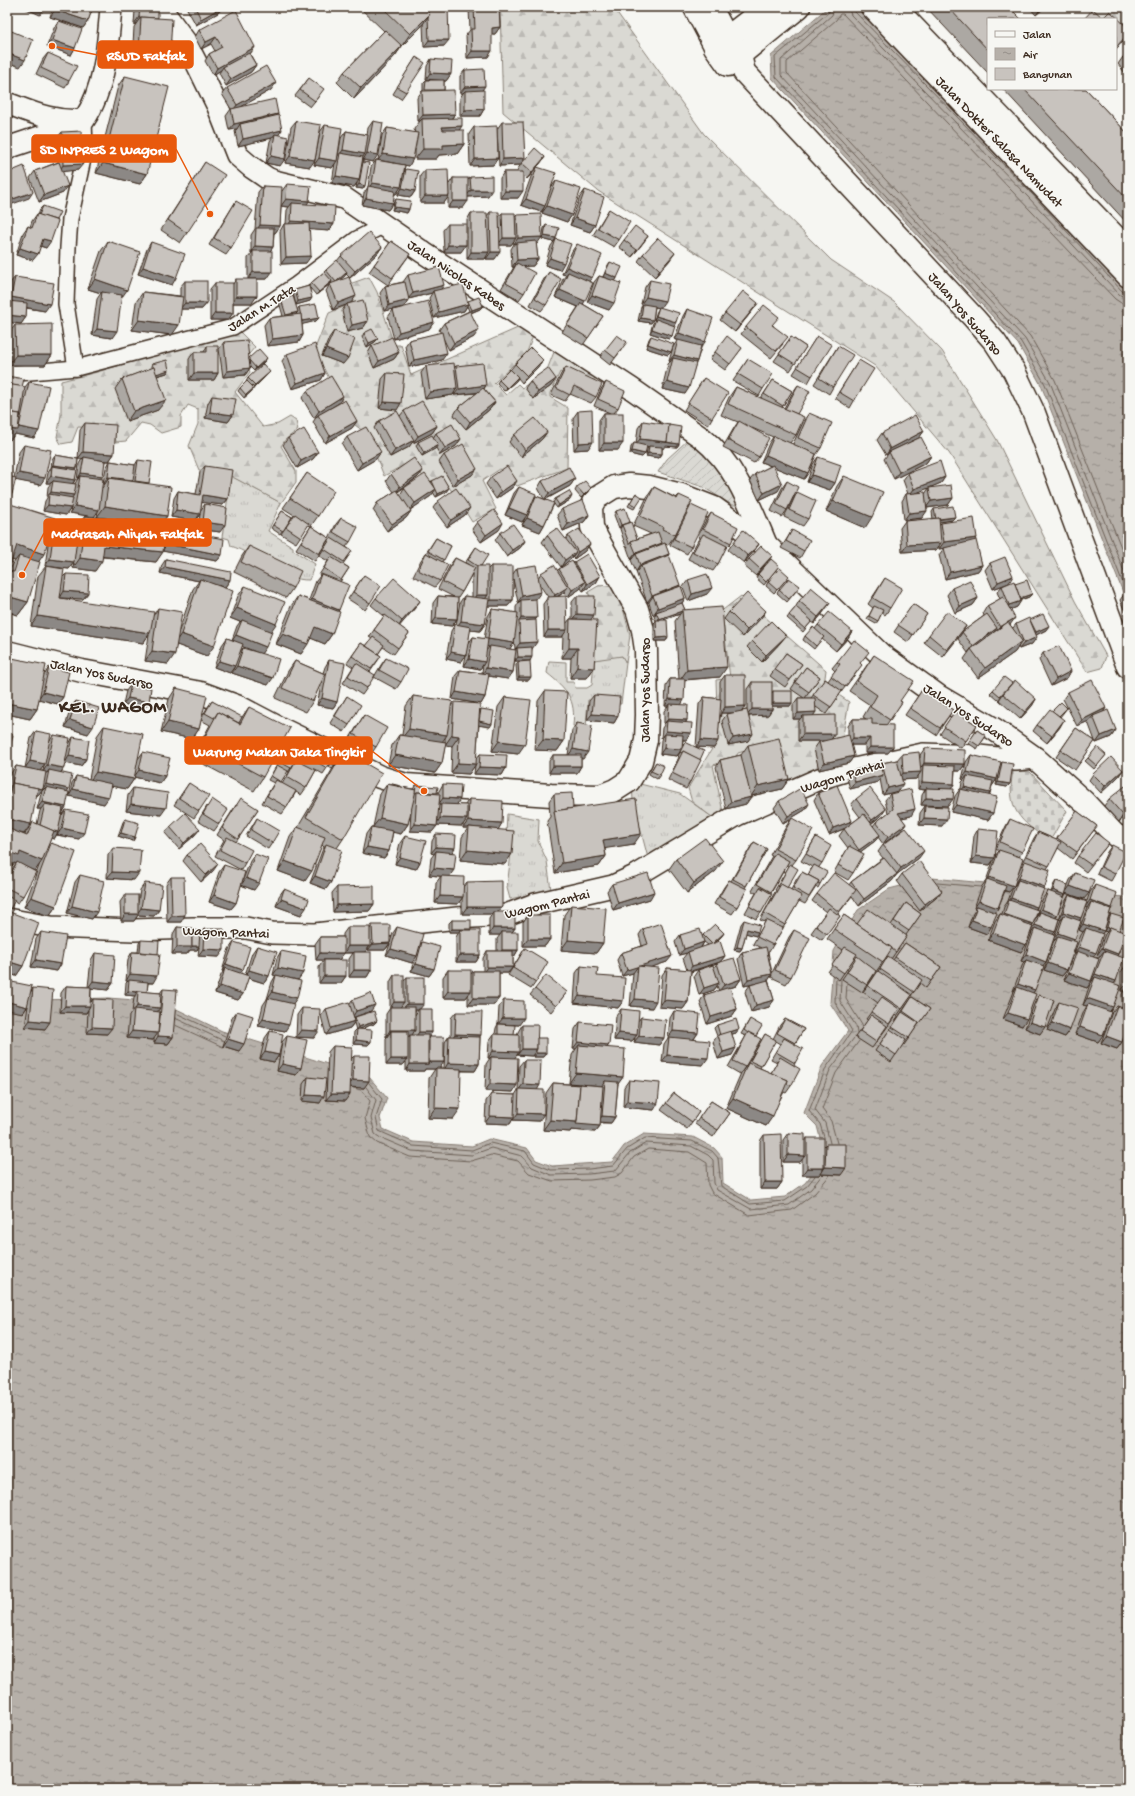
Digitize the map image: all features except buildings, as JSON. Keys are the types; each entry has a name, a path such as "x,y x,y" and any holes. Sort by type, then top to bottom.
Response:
{"main road":[{"path":"10,147 49,134 76,121 91,110 101,79 108,39 111,7"},
{"name":"Jalan Nicolas Kabes","path":"160,7 184,41 198,66 218,107 237,155 267,178 344,198 424,253 632,389 710,445 733,474 744,493 767,546"},
{"path":"694,7 721,42"},
{"path":"711,7 721,42"},
{"path":"721,42 767,7"},
{"path":"737,64 799,7"},
{"name":"Jalan Dokter Salasa Namudat","path":"872,7 1128,276"},
{"name":"Jalan Dokter Salasa Namudat","path":"894,7 1128,250"},
{"name":"Jalan Yos Sudarso","path":"721,42 737,64 995,342 1014,371 1034,413 1122,632 1127,660"},
{"path":"8,104 51,120 76,121"},
{"path":"8,104 22,126 21,131 10,147"},
{"name":"Jalan Yos Sudarso","path":"7,652 82,671 201,693 239,707 286,732 380,777 406,785 551,795 600,796 615,790 629,781 641,761 646,740 646,650 643,630 637,608 597,538 592,527 590,515 595,499 614,487 629,485 680,495 714,508 767,546 882,655 938,696 994,729 1035,758 1084,802 1114,834 1128,842"},
{"name":"Wagom Pantai","path":"7,919 51,927 134,930 246,928 272,933 315,934 456,918 506,915 535,904 610,887 637,875 737,815 820,779 839,773 875,763 923,754 1016,760 1035,758"}],"street":[{"path":"76,121 85,150 70,219 66,304 76,368"},
{"name":"Jalan M.Tata","path":"7,374 76,368 233,328 296,285 357,239 384,225"}],"green space":[{"path":"500,7 613,7 704,134 831,260 894,302 942,351 997,440 1075,601 1106,656 1102,668 1087,672 949,453 875,366 598,191 503,112"},
{"path":"1086,7 1128,7 1128,31 1117,20 1117,18 1103,18 1094,14"},
{"path":"369,277 377,292 394,345 401,345 411,375 520,327 533,336 527,352 494,383 506,395 518,384 522,388 547,370 554,352 564,355 596,376 591,385 560,372 550,393 550,397 568,408 567,468 517,486 500,469 482,481 496,509 472,522 442,478 427,482 411,461 384,476 367,434 355,425 314,351 329,313 353,303 347,285","holes":["490,409 466,429 454,414"]},
{"path":"238,330 255,347 244,360 250,372 235,392 263,427 278,424 290,417 296,421 298,430 286,439 281,446 296,471 296,482 281,503 227,474 199,470 189,446 198,424 198,409 188,405 181,416 181,427 161,433 150,425 141,423 126,441 116,442 114,431 103,428 78,427 72,442 61,444 57,437 61,415 61,381 97,372"},
{"path":"689,439 711,461 729,485 740,503 738,505 732,505 703,487 658,472 667,459"},
{"path":"231,476 281,503 268,531 293,547 293,550 315,564 309,580 299,579 280,572 231,546 229,539 222,537"},
{"path":"600,585 613,587 623,608 630,635 626,663 622,656 594,660 593,605 588,592"},
{"path":"741,596 826,670 824,685 849,702 843,735 853,766 784,789 774,743 738,753 734,760 713,765 723,812 712,817 692,802 688,788 718,739 716,680 730,678 723,621 719,613"},
{"path":"622,656 626,663 621,704 588,700 586,728 573,726 573,709 569,695 560,684 547,673 549,661 566,662 566,682 574,682 575,688 587,688 592,685 594,660"},
{"path":"1013,770 1030,772 1067,811 1050,841 1030,827 1017,813 1011,795"},
{"path":"632,782 680,794 712,817 702,829 648,858 633,801"},
{"path":"507,814 539,819 538,841 547,861 551,890 510,899 507,888 512,844 506,835"}],"water":[{"path":"828,7 856,7 1035,191 1128,291 1128,605 1041,385 1018,344 772,78 771,56"},
{"path":"932,878 1017,886 1066,894 1128,897 1128,1789 7,1789 7,995 41,1000 108,998 162,1002 222,1031 369,1077 387,1098 380,1118 383,1129 413,1142 472,1146 489,1139 527,1148 536,1160 552,1166 612,1162 624,1146 644,1134 693,1137 714,1148 722,1157 723,1183 751,1200 785,1197 805,1183 825,1157 817,1126 804,1113 822,1066 848,1031 830,1003 834,951 858,910 889,889"}],"place":[{"name":"RSUD Fakfak","path":"52,46"},
{"name":"SD INPRES 2 Wagom","path":"210,214"},
{"name":"Madrasah Aliyah Fakfak","path":"22,575"},
{"name":"Warung Makan Jaka Tingkir","path":"424,791"}],"district":[{"name":"KEL. WAGOM","path":"113,706"}]}
